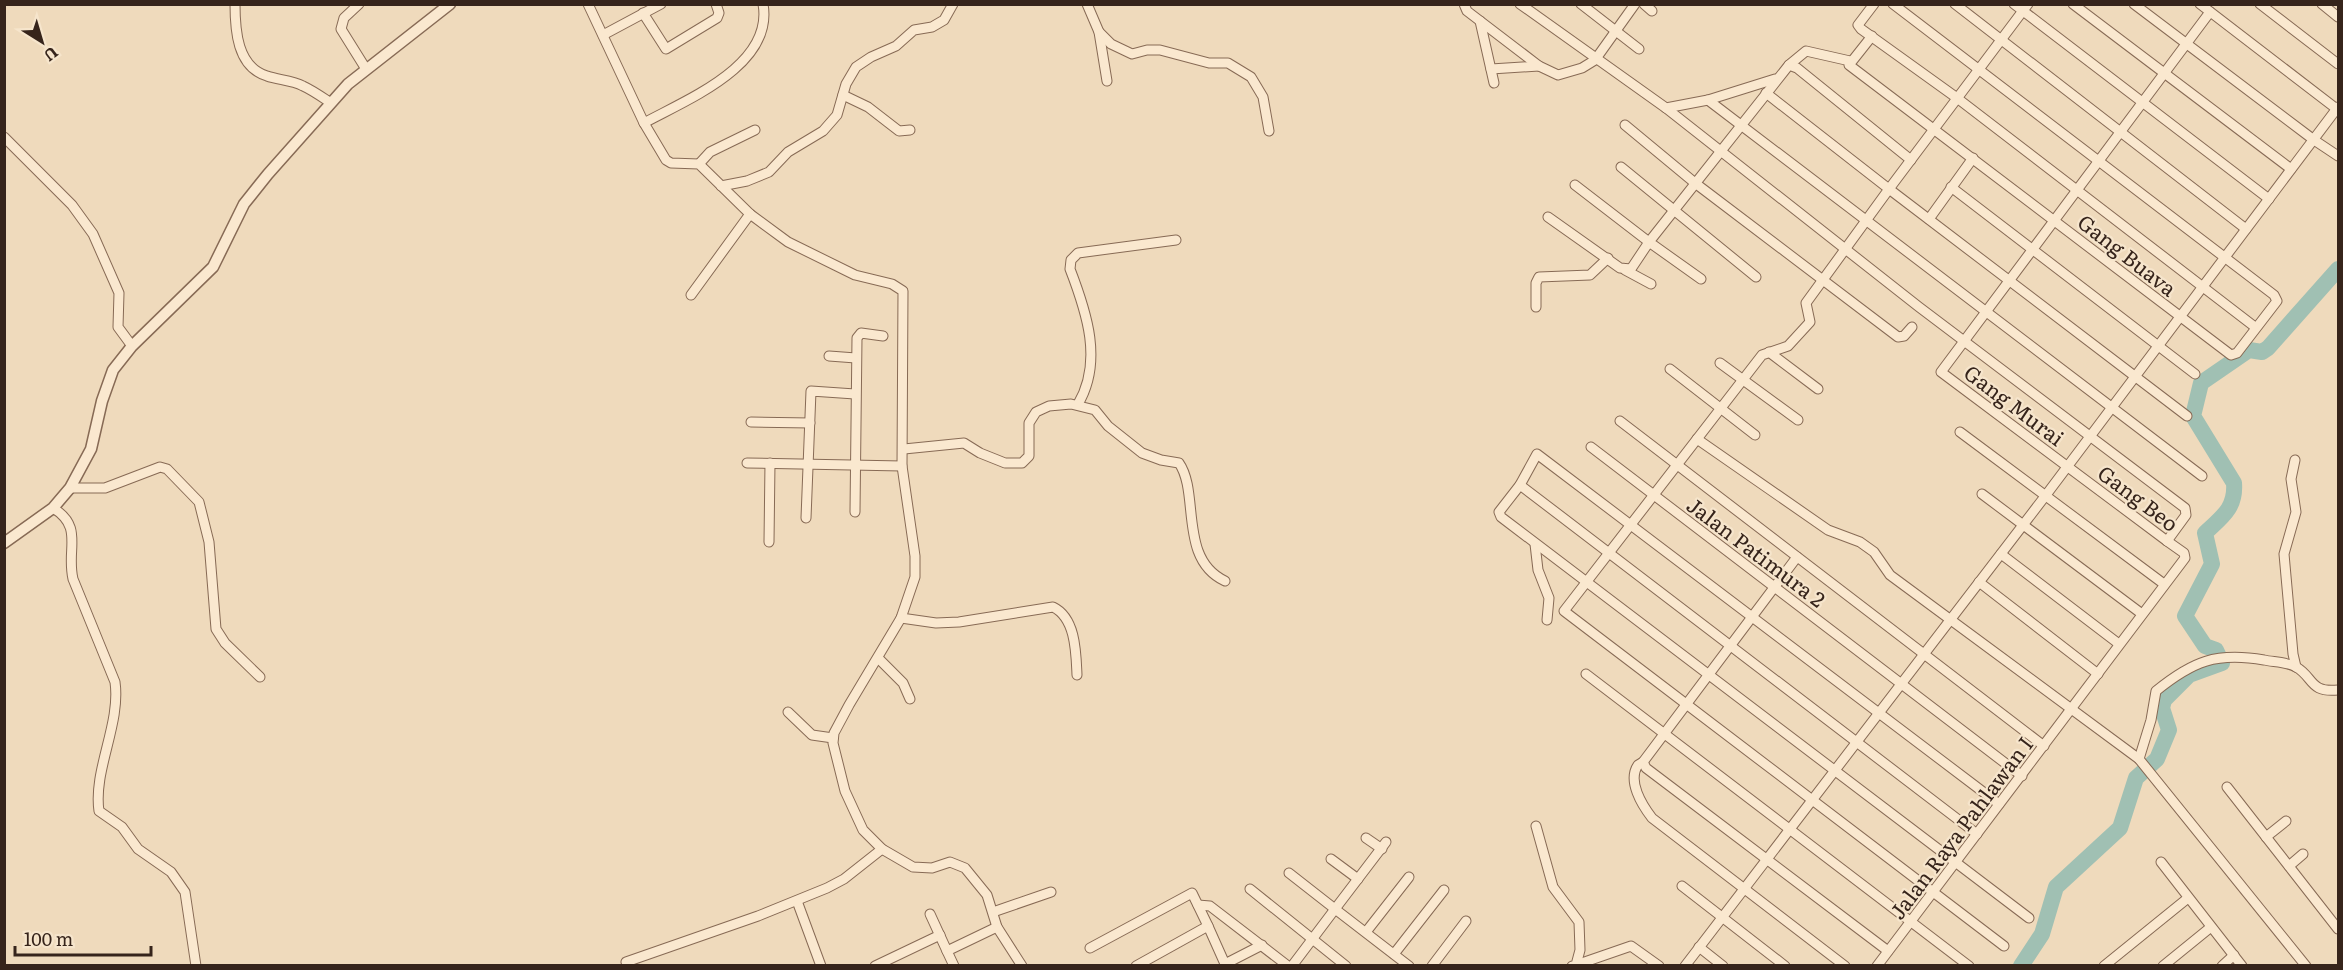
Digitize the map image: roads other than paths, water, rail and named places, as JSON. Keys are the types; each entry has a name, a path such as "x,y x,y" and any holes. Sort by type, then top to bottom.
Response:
{"street":[{"path":"235,4 237,37 241,51 251,66 262,75 303,86 331,103"},
{"path":"359,4 344,18 341,29 366,69"},
{"path":"4,543 53,508 70,488 91,449 110,375 132,346 213,267 244,204 331,103 366,69 450,4"},
{"path":"588,4 644,123 666,160 671,163 699,164 750,214 772,231 817,259 855,276 892,284 903,291 905,303 901,398 904,449 902,466 915,577 901,618 849,705 833,738 845,790 864,830 882,849 913,867 925,869 950,862 965,868 981,885 997,927 1022,966"},
{"path":"603,35 661,4"},
{"path":"643,13 666,49 717,18 719,13 716,4"},
{"path":"644,123 731,73 747,57 763,31 765,17 763,4"},
{"path":"721,186 737,184 768,172 788,153 831,124 842,105 850,75 856,67 896,46 914,30 932,27 944,20 953,4"},
{"path":"1087,4 1100,32 1107,81"},
{"path":"1464,4 1467,11 1539,66 1558,75 1595,60 1635,4"},
{"path":"1520,4 1595,60 1666,108 1719,153 2185,508 2186,515 2167,541"},
{"path":"1581,4 1639,49"},
{"path":"1874,4 1858,25 2255,327 2277,301 2277,297 1893,4"},
{"path":"1955,4 2246,229"},
{"path":"2014,4 2025,8 2142,103 2269,199"},
{"path":"2073,4 2291,169"},
{"path":"2134,4 2338,156"},
{"path":"1685,966 2338,109 2200,4"},
{"path":"2260,4 2338,64"},
{"path":"2322,4 2338,17"},
{"path":"2004,946 1564,611 1762,355 1788,346 1810,322 1806,303 1978,68 2025,8"},
{"path":"1964,340 2210,12"},
{"path":"1480,21 1494,83"},
{"path":"1100,32 1112,44 1132,54 1147,50 1160,50 1209,63 1228,63 1251,77 1263,97 1269,131"},
{"path":"1625,270 1631,269 1673,211 1789,65 1806,51 1850,61 1872,36"},
{"name":"Gang Buava","path":"1850,61 1853,68 2231,355 2237,353 2255,327"},
{"path":"1789,65 1797,68 1911,160"},
{"path":"1491,69 1539,66"},
{"path":"1666,108 1708,100 1775,80"},
{"path":"1766,93 2187,416"},
{"path":"843,95 868,107 899,131 910,130"},
{"path":"1708,100 2202,476"},
{"path":"1625,125 1695,183 1898,337 1904,336 1912,327"},
{"path":"699,164 712,151 755,130"},
{"path":"4,137 72,206 93,234 119,293 118,327 132,346"},
{"path":"1929,219 1973,158"},
{"path":"1621,167 1756,277"},
{"path":"1575,185 1701,279"},
{"path":"1951,187 2195,374"},
{"path":"691,295 750,214"},
{"path":"1548,217 1625,270 1651,284"},
{"path":"1078,404 1088,387 1092,368 1089,330 1069,265 1074,255 1176,240"},
{"path":"1536,307 1536,283 1539,277 1590,275 1608,258"},
{"path":"855,512 855,394 858,334 883,336"},
{"name":"Gang Murai","path":"1964,340 1941,372 2068,466"},
{"path":"1769,352 1818,389"},
{"path":"829,356 856,358"},
{"path":"1720,363 1798,420"},
{"path":"1670,369 1755,435"},
{"path":"806,518 813,390 855,394"},
{"path":"904,449 964,443 997,460 1010,464 1022,463 1029,456 1029,423 1035,412 1049,406 1078,404 1095,410 1108,426 1142,453 1179,463 1183,470 1196,544 1212,571 1225,581"},
{"path":"1620,421 2044,746"},
{"path":"751,422 810,423"},
{"path":"1960,432 2164,584"},
{"path":"1697,438 1828,530 1860,542 1874,552 1890,575 2141,761 2306,966"},
{"name":"Jalan Patimura 2","path":"1591,447 2022,776"},
{"path":"1999,804 1537,454 1520,485 1498,514 2029,918"},
{"path":"2295,460 2291,479 2296,512 2284,554 2293,654 2296,667 2311,684 2320,689 2338,690"},
{"path":"747,462 855,467 902,466"},
{"path":"769,542 770,464"},
{"name":"Gang Beo","path":"2068,466 2184,553 2185,558"},
{"path":"70,488 105,488 160,467 167,469 184,485 199,502 209,542 216,629 225,643 260,677"},
{"path":"1520,485 1977,834"},
{"path":"1982,494 2139,612"},
{"path":"53,508 65,515 72,526 70,564 73,579 115,682 116,700 105,752 99,811 122,827 138,849 171,872 180,883 185,892 196,966"},
{"path":"1535,544 1538,570 1549,598 1547,620"},
{"path":"2001,554 2120,644"},
{"path":"1797,557 1663,733 1644,762 1638,765 1634,776 1637,790 1652,818 1845,966"},
{"name":"Jalan Raya Pahlawan I","path":"1877,966 2098,674 2120,644 2139,612 2185,558"},
{"path":"1979,582 2098,674"},
{"path":"901,618 936,623 959,622 1053,607 1065,618 1073,635 1077,675"},
{"path":"2141,761 2156,691 2175,675 2210,659 2228,656 2296,667"},
{"path":"878,658 903,683 910,699"},
{"path":"1586,675 1969,966"},
{"path":"788,712 812,735 819,738 833,738"},
{"path":"1644,762 1646,768 1888,951"},
{"path":"2227,787 2337,924"},
{"path":"2266,837 2286,821"},
{"path":"1536,826 1553,887 1579,922 1580,950 1574,965 1594,963 1631,946 1659,966"},
{"path":"1198,905 1210,906 1290,966 1384,846 1366,838"},
{"path":"626,963 796,901 844,879 882,849"},
{"path":"2289,866 2303,854"},
{"path":"1331,859 1358,879"},
{"path":"2161,862 2242,966"},
{"path":"1289,873 1409,966"},
{"path":"1366,932 1409,877"},
{"path":"1682,886 1785,966"},
{"path":"1250,889 1346,966"},
{"path":"1394,954 1444,890"},
{"path":"993,912 1051,892"},
{"path":"1090,948 1191,892 1224,965 1262,945"},
{"path":"2104,966 2188,898"},
{"path":"796,901 821,966"},
{"path":"930,914 954,966"},
{"path":"1432,966 1466,921"},
{"path":"1136,966 1208,926"},
{"path":"947,951 997,927"},
{"path":"2163,966 2211,927"},
{"path":"875,966 940,935"},
{"path":"1699,947 1723,966"},
{"path":"2222,966 2234,956"}],"waterway":[{"path":"2021,966 2042,934 2056,887 2120,828 2136,778 2157,759 2169,730 2162,708 2164,700 2189,675 2222,663 2216,650 2205,646 2185,616 2212,564 2205,533 2227,511 2234,492 2234,483 2193,416 2201,383 2249,350 2262,352 2268,348 2338,269"}]}
